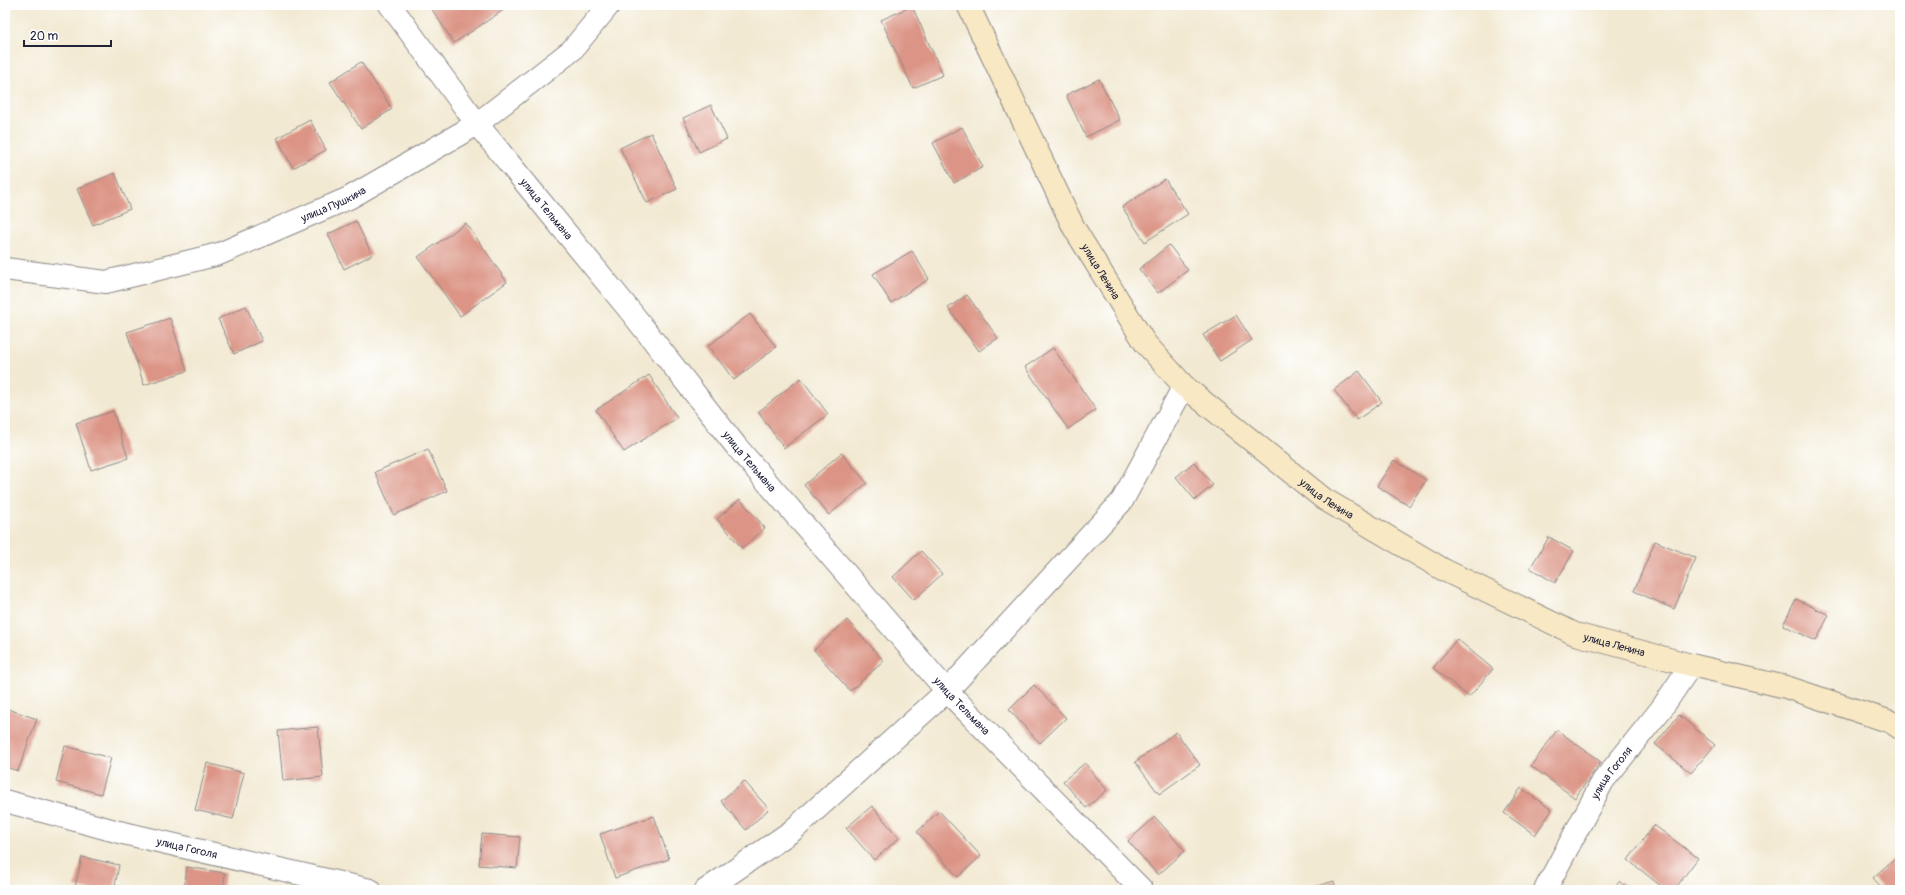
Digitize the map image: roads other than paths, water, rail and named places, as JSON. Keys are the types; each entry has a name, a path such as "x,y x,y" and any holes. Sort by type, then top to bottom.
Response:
{"main road":[{"name":"улица Ленина","path":"968,5 1074,228 1145,343 1184,386 1324,499 1444,570 1576,634 1691,665 1786,687 1891,722 1900,728"}],"street":[{"name":"улица Тельмана","path":"390,5 477,124 631,312 736,446 948,691 1142,890"},
{"name":"улица Пушкина","path":"5,269 106,282 219,254 349,198 477,124 572,50 609,5"},
{"path":"706,890 792,831 948,691 1122,501 1184,386"},
{"name":"улица Гоголя","path":"1545,890 1603,781 1662,708 1691,665"},
{"name":"улица Гоголя","path":"5,801 119,832 370,890"}]}
